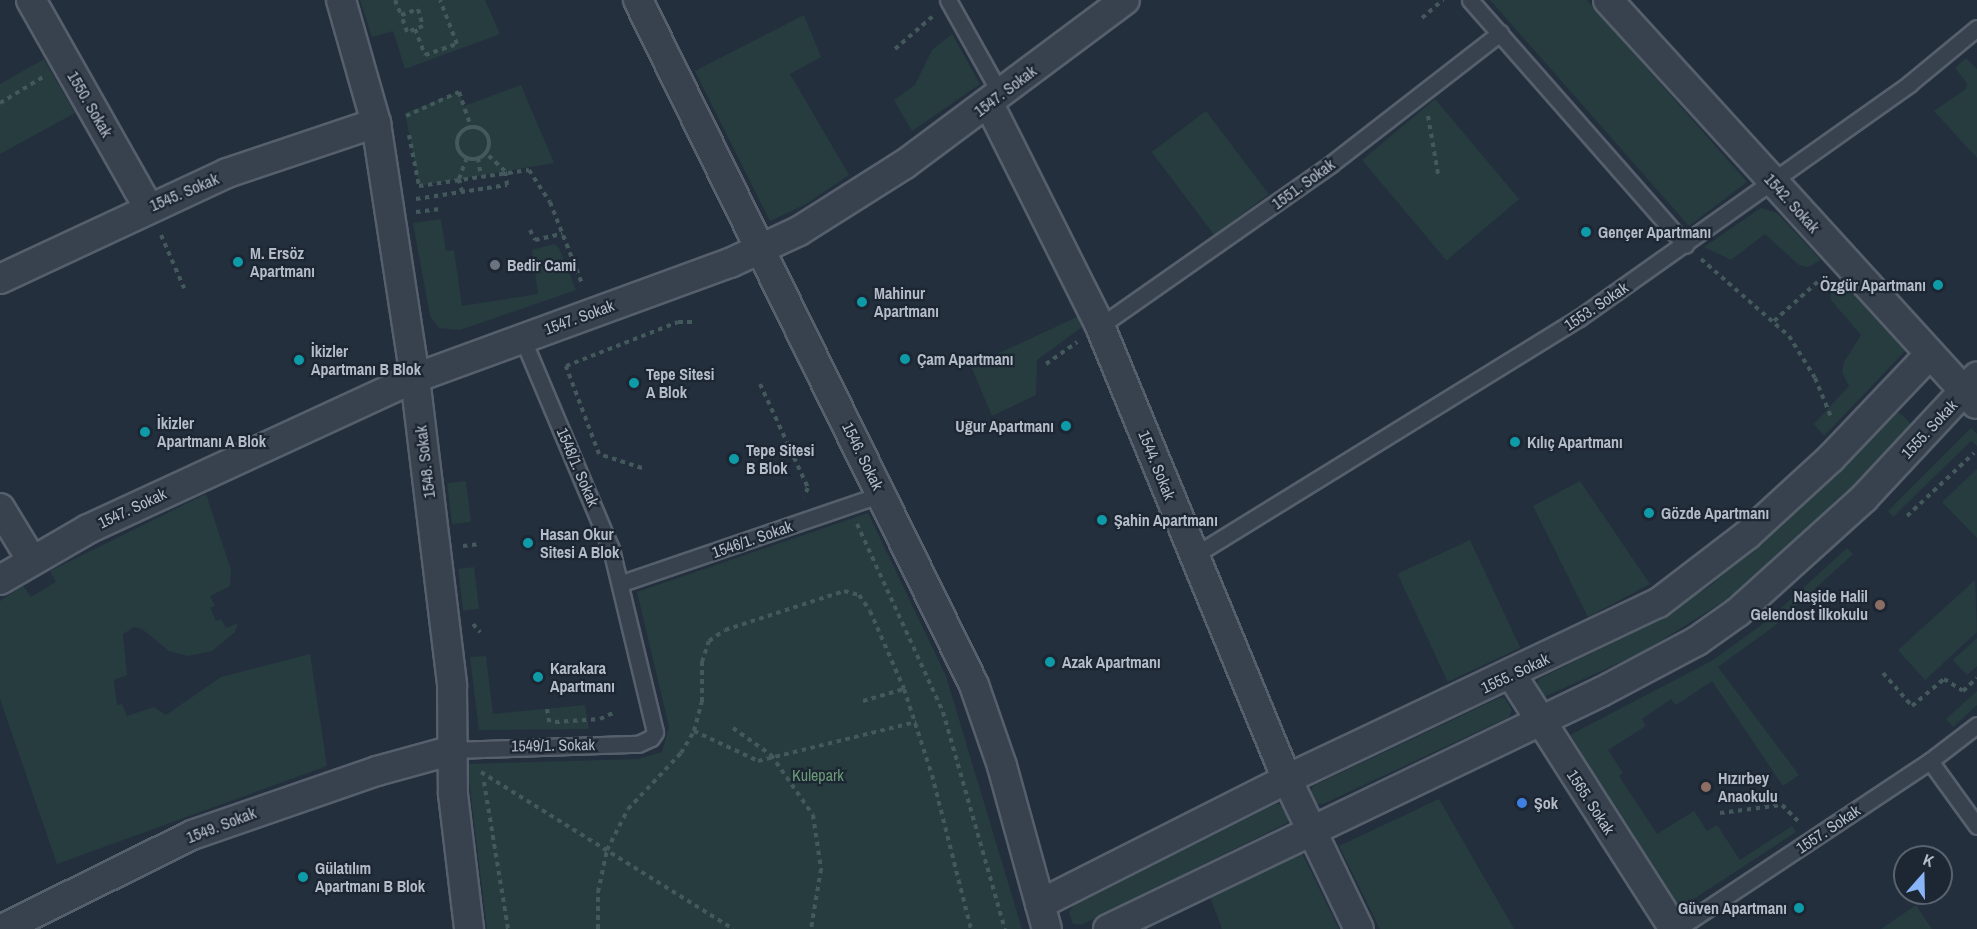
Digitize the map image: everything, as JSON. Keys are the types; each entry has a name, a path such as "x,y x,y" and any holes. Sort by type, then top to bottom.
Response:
{"street":[{"name":"1550. Sokak","path":"31,0 148,207"},
{"name":"1548. Sokak","path":"341,0 376,123 415,378 452,686 456,831 469,929"},
{"name":"1546. Sokak","path":"638,0 882,494 988,722 1044,916"},
{"name":"1547. Sokak","path":"0,580 32,559 88,529 415,378 762,249 840,207 995,100 1125,0"},
{"name":"1542. Sokak","path":"1608,0 1929,355 1973,391"},
{"name":"1544. Sokak","path":"995,100 1100,326 1287,779 1359,929"},
{"name":"1545. Sokak","path":"0,279 148,207 303,145 376,123"},
{"name":"1555. Sokak","path":"1044,916 1287,779 1619,624 1701,573 1843,445 1929,355"},
{"name":"1555. Sokak","path":"1108,929 1656,664 1738,612 1864,498 1973,391"},
{"path":"0,508 32,559"},
{"name":"1565. Sokak","path":"1511,674 1539,722 1675,929"},
{"name":"1549. Sokak","path":"2,929 192,836 357,777 453,750"}],"lane":[{"path":"1470,0 1685,245"},
{"name":"1544. Sokak","path":"949,2 995,100"},
{"name":"1553. Sokak","path":"1195,555 1528,351 1685,245 1773,182 1909,84 1977,28"},
{"name":"1551. Sokak","path":"1100,326 1251,222 1500,33"},
{"name":"1548/1. Sokak","path":"522,337 600,517 622,583 655,724 651,738"},
{"name":"1546/1. Sokak","path":"622,583 882,494"},
{"name":"1557. Sokak","path":"1675,929 1930,761 1977,724"},
{"name":"1549/1. Sokak","path":"453,750 638,744 651,738"},
{"path":"1930,761 1977,826"}],"path":[{"path":"395,0 407,32 423,26 418,9 401,15"},
{"path":"415,29 425,55 457,44 440,0"},
{"path":"1422,18 1443,0"},
{"path":"895,49 949,2"},
{"path":"0,103 67,62"},
{"path":"1425,91 1438,174"},
{"path":"471,128 458,139 459,150 467,157 478,158 486,153 489,144 486,134 471,128 459,92 405,113 419,186 505,171 529,170 550,202 594,311"},
{"path":"409,200 507,185 505,171 486,153"},
{"path":"462,192 459,179 467,157"},
{"path":"478,158 481,176"},
{"path":"148,207 184,288"},
{"path":"411,212 440,209"},
{"path":"530,230 535,240 562,234"},
{"path":"1685,245 1774,321 1803,353 1843,445"},
{"path":"1774,321 1842,259"},
{"path":"642,468 599,454 570,375 569,363 678,322 693,322"},
{"path":"1046,364 1100,326"},
{"path":"563,378 570,375"},
{"path":"760,384 808,488 807,495 794,499"},
{"path":"1907,516 1974,453"},
{"path":"854,518 943,712 1005,929"},
{"path":"455,547 480,544"},
{"path":"598,929 598,892 607,850 628,809 677,757 694,731 702,702 702,662 709,641 725,630 844,591 859,595 870,611 904,689 916,722 971,929"},
{"path":"1883,673 1912,706 1944,679 1963,690 1977,678"},
{"path":"863,701 904,689"},
{"path":"547,709 550,729"},
{"path":"549,723 600,719 613,713"},
{"path":"694,731 747,759 775,760 916,722"},
{"path":"733,728 775,760 804,797 818,829 819,892 811,929"},
{"path":"671,752 677,757"},
{"path":"475,768 733,929"},
{"path":"482,773 508,929"},
{"path":"1720,813 1782,805 1792,811 1803,827"}],"green space":[{"path":"360,0 485,0 500,34 405,69 393,31 372,37"},
{"path":"1490,0 1587,0 1747,182 1689,226"},
{"path":"804,15 821,57 790,74 849,175 806,204 770,221 695,71"},
{"path":"952,34 980,84 912,131 894,100 915,85 932,50"},
{"path":"1966,58 1977,69 1977,158 1934,111 1966,89 1967,83 1955,68"},
{"path":"44,59 75,113 0,154 0,84"},
{"path":"521,85 554,163 419,186 405,113 459,92 464,106"},
{"path":"1435,99 1519,199 1446,260 1362,160"},
{"path":"1206,111 1269,194 1214,235 1152,152"},
{"path":"1761,208 1777,213 1821,260 1808,267 1799,265 1765,234 1731,260 1704,247"},
{"path":"441,219 446,251 454,250 462,306 538,294 532,250 554,244 559,248 576,290 460,330 439,328 430,316 413,223"},
{"path":"1840,280 1905,351 1824,436 1814,424 1849,386 1842,372 1844,362 1861,335 1831,300 1830,293"},
{"path":"1077,317 1082,327 1037,360 1036,395 992,416 971,366"},
{"path":"1900,413 1910,423 1909,429 1846,494 1726,600 1643,652 1544,697 1537,684 1539,679 1631,634 1710,586 1840,470 1893,414"},
{"path":"1971,428 1977,434 1977,446 1971,441 1893,517 1888,511"},
{"path":"1977,469 1977,538 1942,502"},
{"path":"466,481 471,522 452,524 447,483"},
{"path":"1580,481 1650,584 1588,617 1533,506"},
{"path":"206,494 231,570 230,586 210,596 215,606 210,608 216,621 221,619 226,628 238,623 235,632 212,651 188,656 169,651 142,629 134,627 123,634 127,675 114,680 117,705 122,704 127,716 154,707 166,715 221,677 310,654 327,766 57,864 0,699 0,601 23,586 31,597 56,582 50,571"},
{"name":"Kulepark","path":"868,513 946,676 1022,929 487,929 467,764 638,759 662,752 669,727 637,592"},
{"path":"1470,540 1520,648 1448,682 1397,574"},
{"path":"1847,548 1853,554 1773,627 1718,667 1799,775 1783,786 1712,681 1676,705 1671,699 1642,719 1646,726 1608,750 1623,773 1619,776 1657,834 1694,811 1707,831 1717,825 1740,860 1792,826 1796,832 1680,908 1570,735 1713,660 1767,621"},
{"path":"474,567 479,609 463,611 458,569"},
{"path":"1975,580 1977,632 1925,680 1898,650"},
{"path":"1977,638 1977,666 1967,675 1953,660"},
{"path":"486,656 493,714 585,705 589,729 479,730 470,657"},
{"path":"1977,691 1977,705 1953,727 1946,719"},
{"path":"1499,698 1505,698 1512,710 1509,717 1323,804 1316,804 1310,793 1313,786"},
{"path":"1439,799 1514,929 1380,929 1339,846"},
{"path":"1276,804 1285,806 1290,817 1287,823 1081,925 1073,924 1069,912 1073,906"},
{"path":"1301,851 1339,929 1222,929 1210,897"},
{"path":"1916,905 1932,929 1881,929"}],"place":[{"name":"Gençer Apartmanı","path":"1586,232"},
{"name":"M. Ersöz Apartmanı","path":"238,262"},
{"name":"Bedir Cami","path":"495,265"},
{"name":"Özgür Apartmanı","path":"1938,285"},
{"name":"Mahinur Apartmanı","path":"862,302"},
{"name":"Çam Apartmanı","path":"905,359"},
{"name":"İkizler Apartmanı B Blok","path":"299,360"},
{"name":"Tepe Sitesi A Blok","path":"634,383"},
{"name":"Uğur Apartmanı","path":"1066,426"},
{"name":"İkizler Apartmanı A Blok","path":"145,432"},
{"name":"Kılıç Apartmanı","path":"1515,442"},
{"name":"Tepe Sitesi B Blok","path":"734,459"},
{"name":"Gözde Apartmanı","path":"1649,513"},
{"name":"Şahin Apartmanı","path":"1102,520"},
{"name":"Hasan Okur Sitesi A Blok","path":"528,543"},
{"name":"Naşide Halil Gelendost İlkokulu","path":"1880,605"},
{"name":"Azak Apartmanı","path":"1050,662"},
{"name":"Karakara Apartmanı","path":"538,677"},
{"name":"Hızırbey Anaokulu","path":"1706,787"},
{"name":"Şok","path":"1522,803"},
{"name":"Gülatılım Apartmanı B Blok","path":"303,877"},
{"name":"Güven Apartmanı","path":"1799,908"}]}
